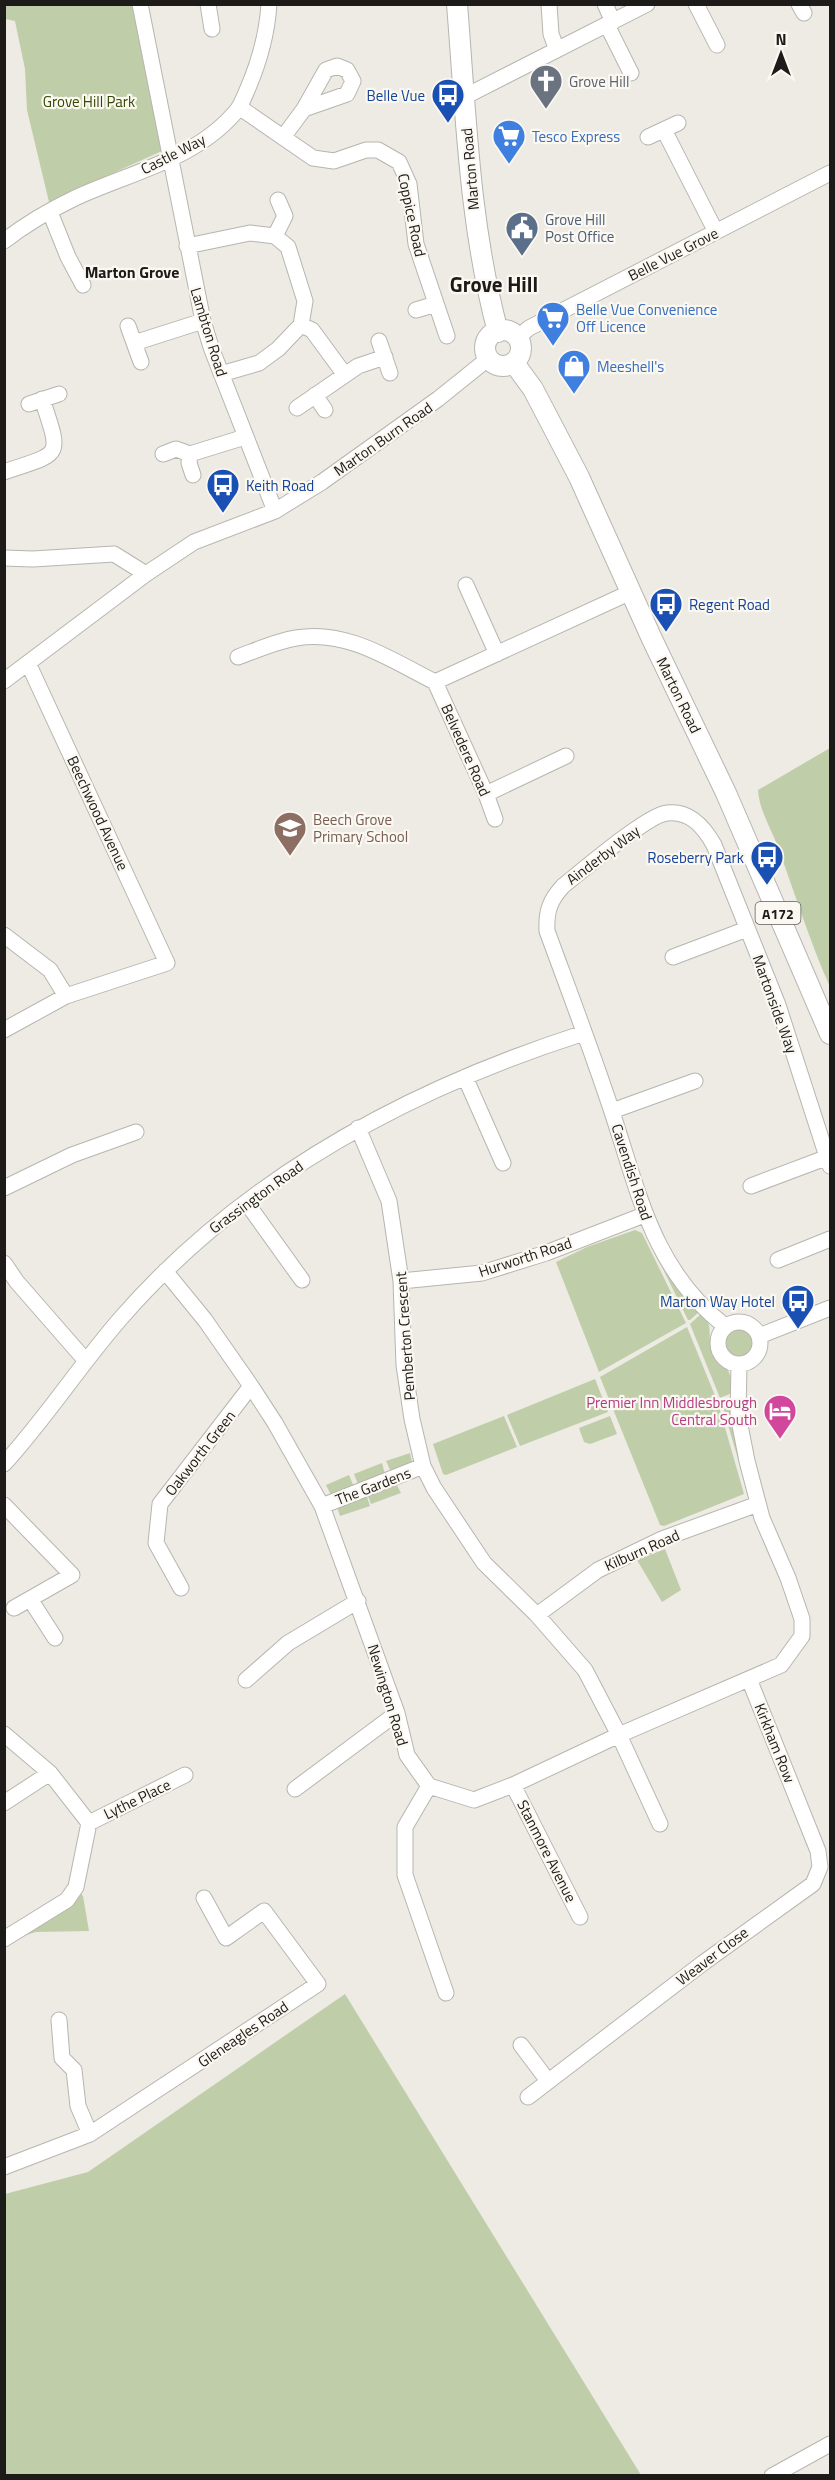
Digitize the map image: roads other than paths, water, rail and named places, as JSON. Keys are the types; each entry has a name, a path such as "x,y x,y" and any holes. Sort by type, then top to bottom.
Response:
{"main road":[{"name":"Marton Road","path":"457,4 474,217 485,282 498,332"},
{"path":"498,332 508,332 517,338 521,348 518,359 514,363 498,365 486,354 487,343 498,332"},
{"name":"Marton Road","path":"514,363 533,389 579,477 726,793 831,1034"}],"street":[{"name":"Lambton Road","path":"140,4 203,321 245,437 275,511"},
{"path":"208,4 212,29"},
{"path":"262,4 269,5"},
{"path":"549,4 551,34 557,50"},
{"path":"605,4 610,23 631,73"},
{"path":"464,97 647,4"},
{"path":"696,4 717,45"},
{"name":"Castle Way","path":"4,241 25,225 74,198 170,159 212,134 239,107 260,62 267,33 269,5"},
{"name":"Coppice Road","path":"239,107 313,158 334,161 366,150 378,150 399,162 409,184 416,244 447,336"},
{"path":"284,136 304,109"},
{"path":"648,137 671,126 716,232"},
{"name":"Belle Vue Grove","path":"517,338 529,328 831,173"},
{"path":"275,236 285,216 278,200"},
{"path":"50,212 68,257 83,285"},
{"path":"187,246 250,233 275,236 288,247 305,301 301,325 278,350 259,363 222,374"},
{"path":"416,310 436,304"},
{"path":"134,343 203,321"},
{"path":"301,325 312,330 345,375"},
{"path":"128,326 141,362"},
{"path":"379,340 390,373"},
{"path":"297,408 358,366 385,357"},
{"name":"Marton Burn Road","path":"146,574 194,542 275,511 322,482 429,406 489,358"},
{"path":"4,472 48,457 55,448 56,440 36,402 59,394"},
{"path":"315,395 325,410"},
{"path":"163,454 176,449 190,454 245,437"},
{"path":"190,454 189,463 194,475"},
{"path":"4,558 33,559 114,554 146,574 4,681"},
{"path":"466,585 497,654"},
{"path":"238,657 295,638 331,636 361,645 435,682 632,592"},
{"name":"Beechwood Avenue","path":"28,663 167,963 66,996"},
{"name":"Belvedere Road","path":"435,682 495,819"},
{"path":"486,794 566,756"},
{"name":"Ainderby Way","path":"584,1033 547,931 546,915 552,898 563,886 649,820 666,813 684,815 704,826 714,845"},
{"name":"Martonside Way","path":"714,845 778,1005 829,1162"},
{"path":"673,957 747,929"},
{"path":"4,935 50,970 66,996 4,1030"},
{"name":"Grassington Road","path":"4,1464 121,1318 165,1271 277,1178 358,1128 465,1077 519,1054 584,1033"},
{"name":"Cavendish Road","path":"584,1033 612,1111 644,1215 666,1258 684,1285 704,1310 725,1326"},
{"path":"465,1077 503,1163"},
{"path":"612,1111 695,1081"},
{"name":"Pemberton Crescent","path":"358,1128 389,1202 401,1281 404,1365 412,1419 423,1466 434,1488 484,1563 537,1615 585,1670 619,1735 660,1824"},
{"path":"4,1188 72,1155 136,1132"},
{"path":"751,1186 829,1162"},
{"path":"246,1202 302,1280"},
{"name":"Hurworth Road","path":"401,1281 482,1274 546,1253 644,1215"},
{"path":"778,1260 831,1239"},
{"path":"4,1263 11,1287 86,1361"},
{"name":"Newington Road","path":"165,1271 205,1320 251,1386 275,1423 322,1506 398,1713 407,1755 429,1786"},
{"path":"759,1336 831,1308"},
{"path":"745,1322 756,1330 761,1343 752,1360 739,1364 727,1360 719,1350 718,1337 725,1326 745,1322"},
{"path":"446,1994 405,1875 405,1827 429,1786 474,1800 513,1785 619,1735 781,1665 802,1636 802,1619 758,1504 747,1461 738,1414 739,1364"},
{"name":"Oakworth Green","path":"182,1588 156,1543 160,1504 251,1386"},
{"name":"The Gardens","path":"322,1506 423,1466"},
{"path":"4,1504 35,1533 72,1575 14,1608"},
{"name":"Kilburn Road","path":"537,1615 598,1569 662,1539 758,1504"},
{"path":"30,1599 55,1638"},
{"path":"247,1681 288,1642 358,1601"},
{"name":"Kirkham Row","path":"749,1679 801,1807"},
{"path":"295,1789 398,1713"},
{"path":"4,1734 50,1773 89,1823 76,1887 72,1895 4,1939"},
{"path":"4,1803 50,1773"},
{"name":"Lythe Place","path":"89,1823 185,1775"},
{"name":"Stanmore Avenue","path":"513,1785 580,1917"},
{"name":"Weaver Close","path":"528,2097 703,1963 813,1884 820,1867 818,1851 801,1807"},
{"name":"Gleneagles Road","path":"4,2167 90,2134 318,1984 264,1911 226,1938 204,1898"},
{"path":"58,2020 62,2058 74,2070 78,2106 90,2134"},
{"path":"521,2045 548,2081"},
{"path":"772,2475 831,2444"}],"place":[{"name":"Grove Hill","path":"546,110"},
{"name":"Belle Vue","path":"448,124"},
{"name":"Tesco Express","path":"509,165"},
{"name":"Grove Hill Post Office","path":"522,257"},
{"name":"Belle Vue Convenience Off Licence","path":"553,347"},
{"name":"Meeshell's","path":"574,395"},
{"name":"Keith Road","path":"223,514"},
{"name":"Regent Road","path":"666,633"},
{"name":"Beech Grove Primary School","path":"290,857"},
{"name":"Roseberry Park","path":"767,886"},
{"name":"Marton Way Hotel","path":"798,1330"},
{"name":"Premier Inn Middlesbrough Central South","path":"780,1440"}],"district":[{"name":"Marton Grove","path":"132,272"},
{"name":"Grove Hill","path":"494,284"}],"park label":[{"name":"Grove Hill Park","path":"89,101"}]}
